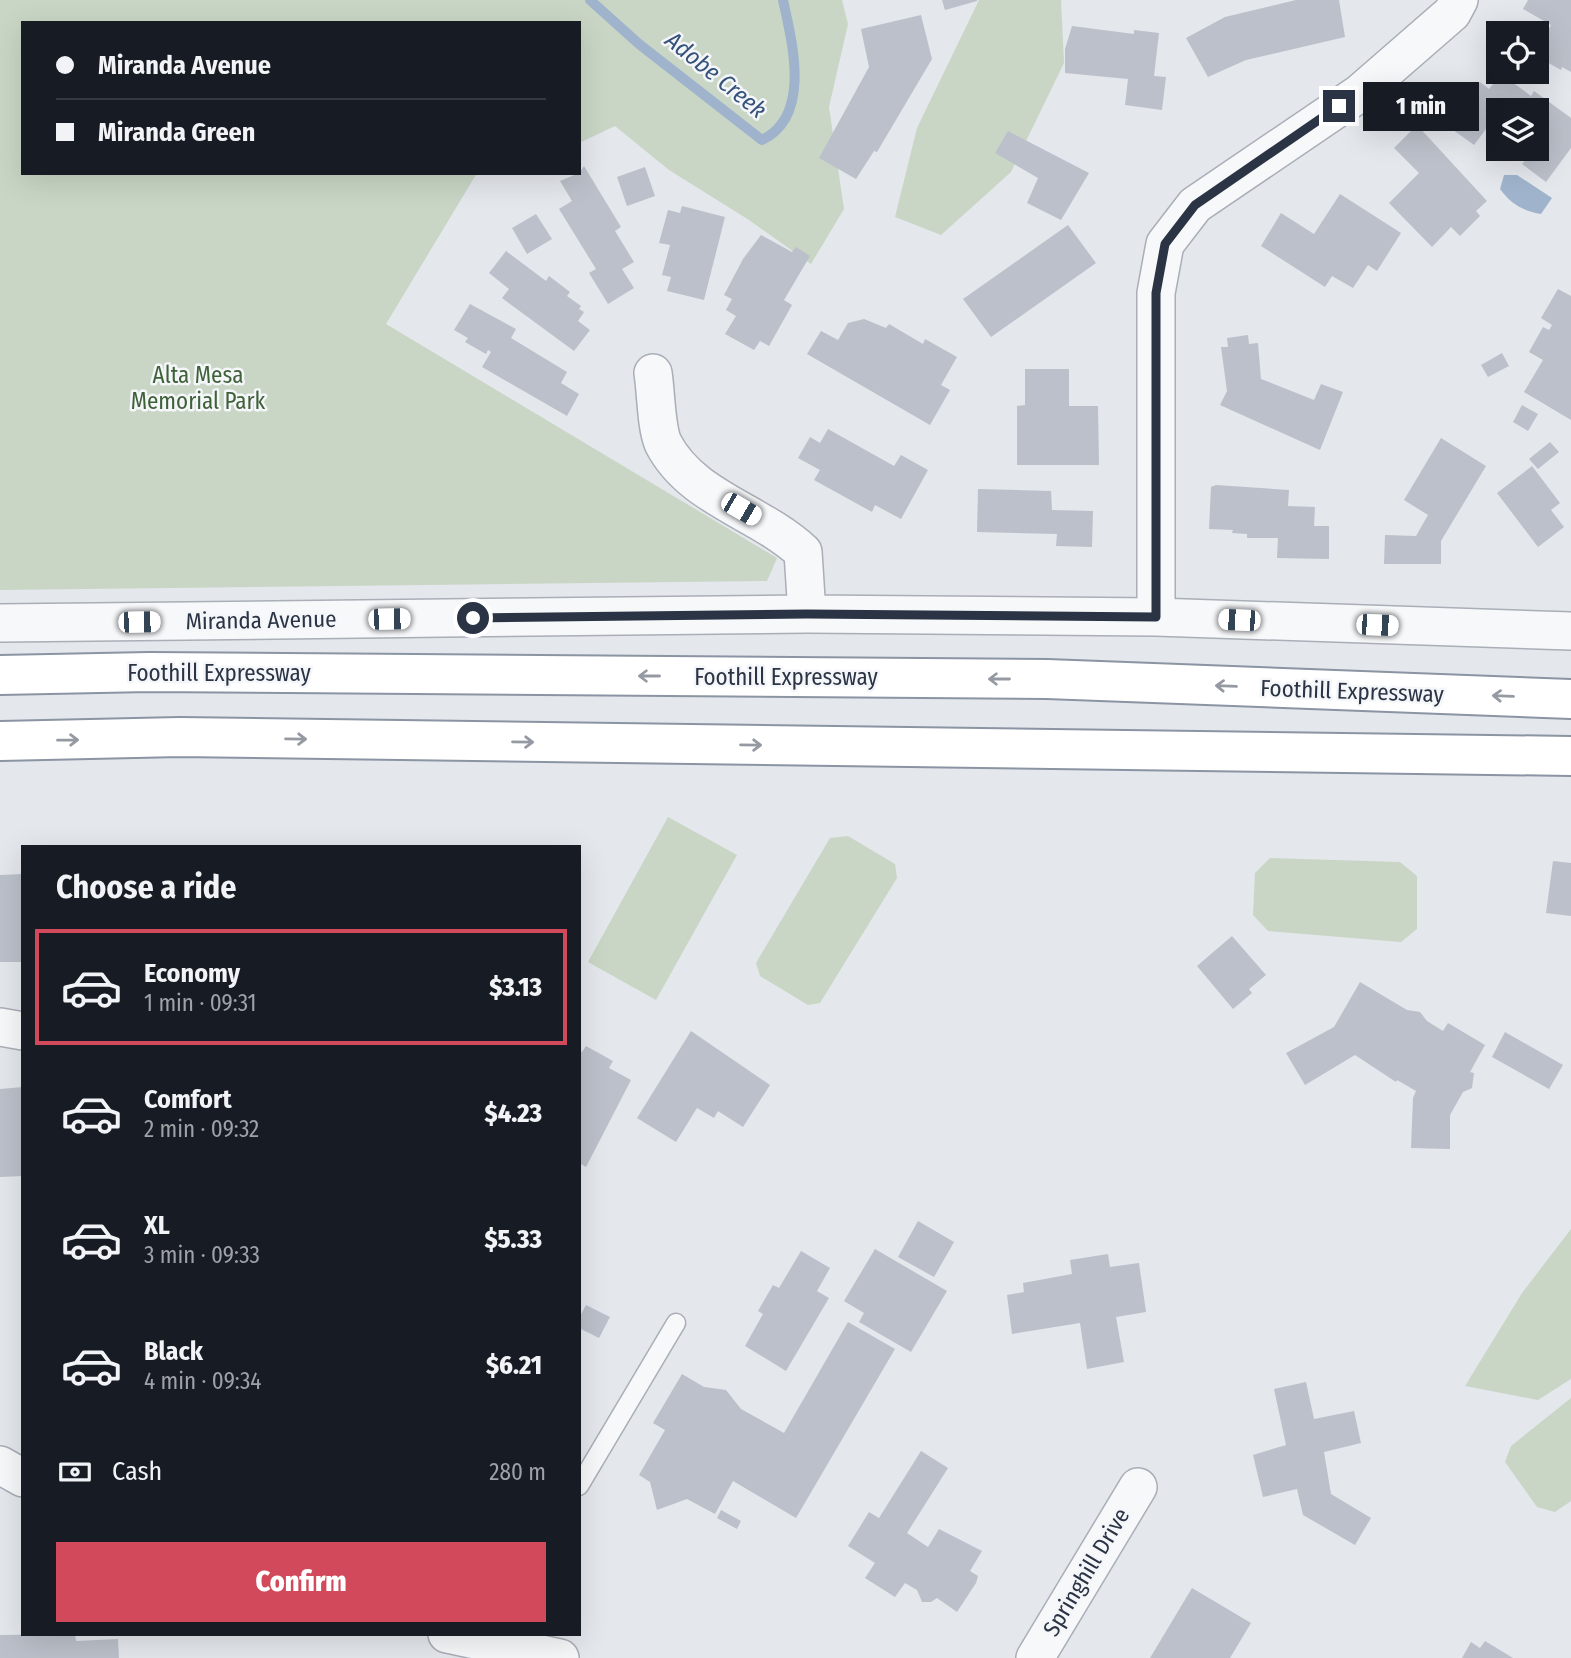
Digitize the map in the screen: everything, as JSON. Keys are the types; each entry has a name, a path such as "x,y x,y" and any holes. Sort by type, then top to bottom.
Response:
{"highway":[{"name":"Foothill Expressway","path":"0,676 149,672 1047,679 1571,699"},
{"path":"0,741 180,737 1571,756"}],"street":[{"path":"1156,617 1156,293 1165,244 1195,205 1360,93 1452,13 1459,0"},
{"path":"653,373 662,441 689,480 783,533 803,552 807,614"},
{"name":"Miranda Avenue","path":"0,623 807,614 1156,617 1571,631"},
{"path":"0,1027 21,1031"},
{"path":"0,1465 21,1477"},
{"name":"Springhill Drive","path":"1035,1658 1138,1487"},
{"path":"464,1636 490,1639 560,1658"}],"lane":[{"path":"581,1483 676,1323"}],"green space":[{"name":"Alta Mesa Memorial Park","path":"0,0 842,0 848,24 829,107 844,209 811,264 749,220 669,170 615,126 581,142 581,21 21,21 21,175 476,175 386,324 777,558 767,581 0,590"},
{"path":"979,0 1061,0 1064,63 1011,172 941,235 895,217 917,128"},
{"path":"668,817 737,855 656,1000 588,962"},
{"path":"848,836 895,864 897,878 820,1003 808,1005 760,976 756,963 830,838"},
{"path":"1270,858 1400,862 1417,876 1417,929 1401,942 1268,931 1253,915 1255,873"},
{"path":"1571,1229 1571,1379 1538,1400 1465,1386 1522,1293"},
{"path":"1571,1398 1571,1501 1555,1512 1537,1507 1505,1462 1511,1446"}],"water":[{"path":"1504,175 1517,175 1552,198 1541,214 1518,206 1504,194 1500,189"}],"building":[{"path":"942,0 977,0 977,1 945,10"},
{"path":"1296,0 1339,0 1345,37 1246,60 1208,77 1186,38 1225,17"},
{"path":"1528,0 1571,0 1571,72 1549,63 1549,21 1523,9"},
{"path":"921,15 932,59 877,152 874,151 856,179 819,158 869,67 861,29"},
{"path":"1072,26 1134,34 1134,30 1159,33 1154,76 1166,77 1162,110 1125,105 1128,79 1065,73 1065,49"},
{"path":"1480,82 1489,89 1493,84 1515,84 1531,96 1534,91 1544,98 1486,98 1486,129 1474,145 1438,119 1459,91 1468,98"},
{"path":"1549,102 1571,118 1571,148 1546,182 1522,164 1524,161 1549,161"},
{"path":"1417,125 1487,201 1476,211 1480,216 1460,236 1451,227 1432,247 1389,203 1419,173 1394,148"},
{"path":"1008,131 1089,173 1061,220 1027,203 1038,178 995,153"},
{"path":"584,166 621,227 615,231 634,262 622,269 634,288 608,304 589,273 596,269 559,209 572,201 560,181 581,175"},
{"path":"645,167 655,196 627,206 617,177"},
{"path":"1340,194 1401,233 1377,271 1368,265 1353,288 1332,276 1325,287 1261,246 1281,213 1314,234"},
{"path":"682,206 725,217 704,300 667,291 671,277 662,275 670,245 659,243 668,210 680,213"},
{"path":"536,214 552,239 527,254 512,228"},
{"path":"1068,225 1096,263 991,337 963,299"},
{"path":"761,235 792,252 796,247 810,256 784,300 792,305 769,346 760,341 754,350 725,334 736,316 726,310 732,299 724,295 743,259"},
{"path":"506,251 546,281 549,276 570,292 567,296 581,306 579,309 584,312 578,321 590,330 574,351 502,298 509,289 489,273"},
{"path":"1558,289 1571,296 1571,420 1524,392 1543,360 1529,352 1543,327 1549,330 1552,325 1541,318"},
{"path":"470,304 516,329 511,338 567,372 561,383 579,394 567,416 482,367 491,352 488,350 486,354 465,342 468,338 454,330"},
{"path":"864,319 886,328 889,324 923,344 925,339 957,357 941,385 950,390 930,425 807,354 821,331 838,340 848,323"},
{"path":"1248,335 1249,344 1258,343 1261,379 1314,400 1321,384 1343,392 1320,450 1220,405 1227,391 1221,347 1228,347 1227,338"},
{"path":"1502,353 1509,366 1488,377 1481,365"},
{"path":"1025,369 1069,369 1069,406 1098,406 1099,465 1017,465 1017,406 1025,405"},
{"path":"1522,405 1538,414 1528,431 1513,422"},
{"path":"828,429 894,466 901,455 928,470 901,519 875,505 872,512 814,480 820,470 798,458 810,437 820,443"},
{"path":"1441,438 1486,466 1441,541 1441,564 1384,564 1385,535 1416,536 1428,515 1404,500"},
{"path":"1550,442 1559,452 1538,469 1529,459"},
{"path":"1532,466 1560,503 1551,510 1564,527 1538,547 1497,493"},
{"path":"1216,485 1289,490 1288,506 1315,507 1314,526 1329,526 1329,559 1277,558 1278,538 1247,538 1247,534 1232,533 1233,530 1209,529 1211,487"},
{"path":"978,489 1051,491 1052,510 1093,511 1092,547 1056,546 1057,534 977,532"},
{"path":"1553,861 1571,863 1571,916 1546,913"},
{"path":"21,874 21,962 0,962 0,875"},
{"path":"1232,936 1266,975 1249,989 1252,993 1233,1009 1197,966"},
{"path":"1360,982 1407,1010 1420,1012 1427,1021 1443,1031 1448,1023 1485,1045 1470,1072 1474,1073 1472,1088 1463,1092 1450,1115 1450,1149 1411,1148 1413,1098 1416,1091 1397,1080 1396,1082 1355,1055 1305,1085 1286,1053 1334,1027"},
{"path":"691,1031 770,1085 743,1127 718,1111 714,1118 697,1108 676,1142 637,1118"},
{"path":"1505,1032 1563,1065 1549,1089 1492,1057"},
{"path":"586,1046 613,1061 609,1068 631,1080 586,1167 581,1164 582,1052"},
{"path":"21,1087 21,1176 0,1177 0,1089"},
{"path":"918,1221 954,1242 934,1277 898,1257"},
{"path":"875,1249 947,1291 911,1352 859,1322 864,1313 844,1301"},
{"path":"801,1251 830,1268 817,1291 829,1298 786,1371 745,1346 763,1314 758,1311 773,1285 779,1288"},
{"path":"1108,1254 1110,1267 1139,1263 1146,1312 1116,1317 1124,1362 1087,1369 1080,1323 1012,1334 1007,1295 1024,1292 1023,1283 1072,1274 1070,1260"},
{"path":"586,1305 610,1317 599,1338 581,1329 581,1314"},
{"path":"848,1322 895,1349 796,1518 733,1481 715,1514 687,1499 657,1510 650,1482 639,1475 665,1430 653,1423 682,1374 704,1387 726,1390 741,1409 784,1433"},
{"path":"1306,1382 1314,1419 1354,1411 1361,1443 1324,1452 1331,1494 1371,1518 1355,1545 1303,1515 1297,1489 1263,1497 1253,1455 1286,1445 1274,1389"},
{"path":"921,1451 948,1468 907,1533 928,1547 939,1529 982,1551 970,1571 978,1576 976,1583 957,1612 937,1598 931,1602 922,1602 917,1590 905,1583 895,1597 865,1578 875,1563 848,1546 869,1512 879,1518"},
{"path":"721,1510 741,1521 737,1529 717,1518"},
{"path":"1192,1588 1251,1623 1230,1658 1150,1658"},
{"path":"0,1635 75,1636 76,1641 118,1639 119,1658 0,1658"},
{"path":"1485,1641 1513,1658 1462,1658 1471,1642 1480,1648"}],"waterway":[{"name":"Adobe Creek","path":"590,0 639,44 762,140 778,129 788,114 793,96 795,77 791,36 783,0"}],"route":[{"path":"473,618 807,614 1156,617 1156,293 1165,244 1195,205 1339,106"}]}
